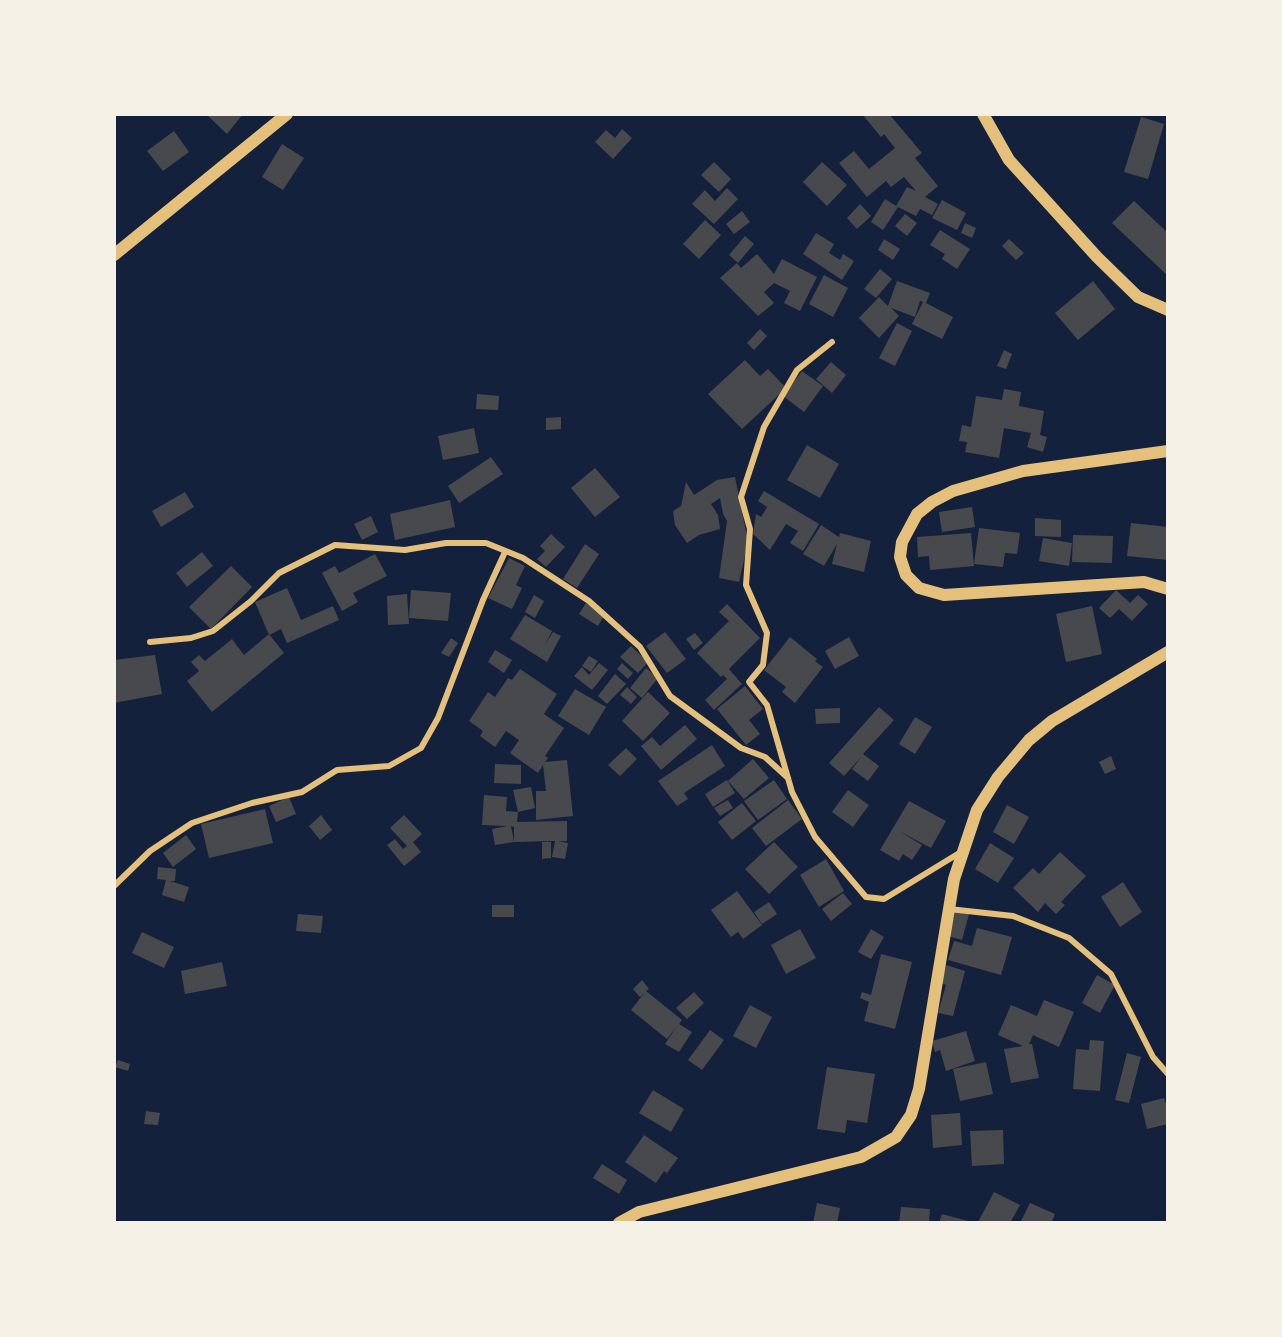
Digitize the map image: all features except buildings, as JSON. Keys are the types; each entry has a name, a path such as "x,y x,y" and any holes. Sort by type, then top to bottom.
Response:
{"main road":[{"path":"114,255 287,114"},
{"path":"983,114 1009,160 1097,257 1138,297 1168,310"},
{"path":"1168,452 1023,471 953,491 932,502 917,514 902,542 900,557 906,575 919,588 944,595 1144,582 1168,589"},
{"path":"619,1223 639,1212 861,1157 896,1137 911,1115 919,1089 948,909 961,851 977,810 998,777 1029,740 1052,721 1168,652"}],"street":[{"path":"832,342 797,370 764,428 741,498 750,530 746,585 766,633 763,665 749,682 767,705 788,778 815,837 866,897 884,899 961,851"},
{"path":"150,642 191,638 213,631 251,601 279,573 335,545 405,550 446,543 486,543 523,558 589,601 640,647 670,696 741,748 765,758 788,778"},
{"path":"114,885 150,851 192,823 252,803 302,792 337,770 389,766 421,748 438,718 483,600 506,552"},
{"path":"948,909 1013,916 1069,938 1111,974 1153,1057 1168,1074"}]}
